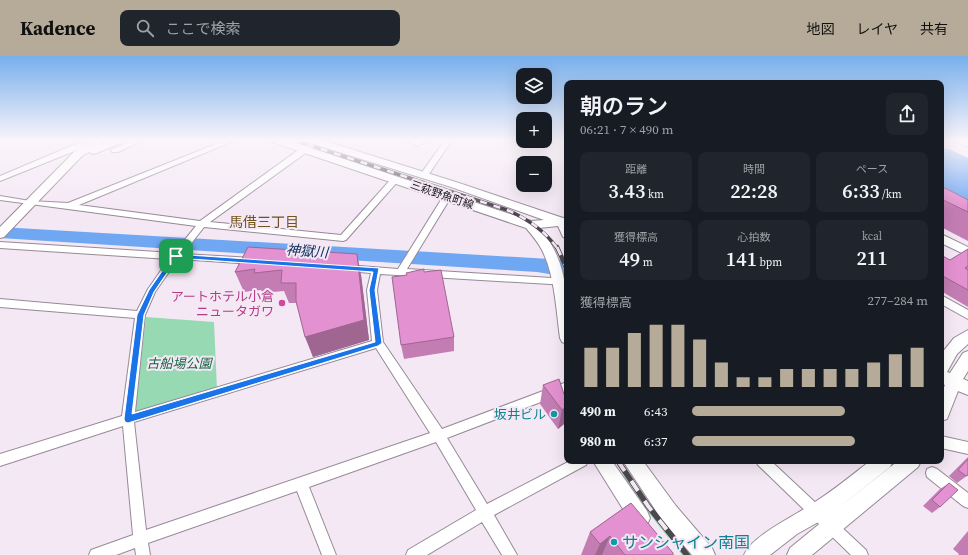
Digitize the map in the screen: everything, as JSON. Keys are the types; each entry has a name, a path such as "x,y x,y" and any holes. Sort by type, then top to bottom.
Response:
{"street":[{"path":"0,179 36,163"},
{"path":"71,206 176,163"},
{"path":"143,555 140,539 128,419 140,315 151,291 176,256 202,224 285,163"},
{"name":"三萩野魚町線","path":"346,163 530,225 564,221"},
{"name":"三萩野魚町線","path":"384,163 564,221"},
{"path":"424,176 433,163"},
{"path":"0,234 70,164"},
{"path":"0,198 202,224 344,238 395,180"},
{"path":"401,271 447,197"},
{"path":"530,225 545,243 563,282 564,296"},
{"path":"944,240 968,252"},
{"path":"0,245 261,262"},
{"path":"338,267 453,276 563,282"},
{"path":"376,270 372,290 378,343 439,436 484,514 510,555"},
{"path":"944,301 968,315"},
{"path":"0,303 140,315"},
{"path":"944,363 954,347 968,336"},
{"path":"0,460 128,419 378,343"},
{"path":"944,407 954,382 968,356"},
{"path":"96,555 439,436 564,389"},
{"path":"944,443 968,448"},
{"path":"413,555 484,514 576,464"},
{"path":"604,464 626,498 651,532"},
{"path":"634,464 669,513 706,555"},
{"path":"765,464 861,555"},
{"path":"754,555 790,527 816,512 880,464"},
{"path":"798,555 908,464"},
{"path":"932,474 968,501"},
{"path":"301,483 329,555"}],"green space":[{"name":"古船場公園","path":"146,317 214,322 217,390 135,412"},
{"path":"617,464 623,464 645,497 693,555 682,555 637,498"}],"water":[{"path":"944,163 968,163 968,215 944,203"},
{"name":"神獄川","path":"0,227 564,260 564,276 537,272 0,238"}],"building":[{"path":"944,188 968,200 968,212 944,200"},
{"name":"アートホテル小倉 ニュータガワ","path":"248,247 357,254 364,320 305,337 296,301 296,283 281,283 282,270 254,273 255,269 235,272"},
{"path":"968,249 968,266 965,268 968,270 968,290 944,277 944,257 950,260"},
{"path":"424,269 424,272 441,270 454,337 401,345 392,277 407,275 406,273"},
{"path":"559,379 564,394 564,408 562,410 543,385"},
{"path":"968,459 968,475 966,476 958,470"},
{"path":"949,483 958,490 940,507 932,500"},
{"path":"631,503 673,553 673,555 625,555 610,536 600,544 590,532"}],"railway":[{"path":"365,163 507,210 522,217 535,226 547,236 557,248"},
{"path":"557,247 564,262"},
{"path":"620,464 648,506 687,555"}],"place":[{"name":"アートホテル小倉 ニュータガワ","path":"282,303"},
{"name":"坂井ビル","path":"554,414"},
{"name":"サンシャイン南国","path":"614,542"}],"district":[{"name":"馬借三丁目","path":"264,222"}],"route":[{"path":"176,256 376,270 372,290 378,343 128,419 140,315 151,291 176,256"}]}
